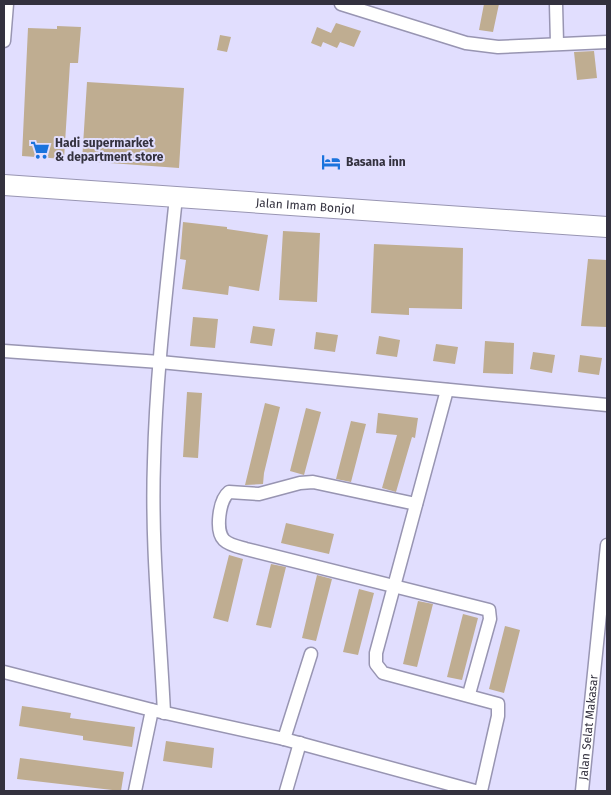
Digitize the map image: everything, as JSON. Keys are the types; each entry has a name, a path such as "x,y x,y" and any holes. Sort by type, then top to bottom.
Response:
{"main road":[{"name":"Jalan Imam Bonjol","path":"4,185 607,227"}],"street":[{"path":"4,41 7,4"},
{"path":"341,4 466,43 498,46 607,42"},
{"path":"556,4 557,43"},
{"path":"134,791 158,712 153,524 154,462 160,362 176,197"},
{"path":"4,351 160,362 607,405"},
{"path":"447,390 376,653 376,664 383,673 469,694 490,700 500,706 481,791"},
{"path":"416,504 313,482 300,483 259,494 229,492 222,508 219,528 221,536 226,542 246,549 489,610 490,619 469,694"},
{"name":"Jalan Selat Makasar","path":"582,791 607,545"},
{"path":"284,739 311,654"},
{"path":"4,672 158,712 300,743 476,791"},
{"path":"286,791 300,743"}],"building":[{"path":"484,4 499,4 493,32 479,30"},
{"path":"336,23 361,31 354,47 340,42 337,48 323,42 321,47 311,43 317,27 331,33"},
{"path":"57,26 81,27 78,63 70,63 64,159 22,156 28,28 57,29"},
{"path":"220,35 231,37 227,52 217,50"},
{"path":"594,51 597,78 577,80 574,52"},
{"path":"87,82 184,88 179,168 82,161"},
{"path":"183,222 227,227 227,229 268,235 259,291 229,286 228,295 182,289 186,260 180,259"},
{"path":"283,231 320,233 317,302 279,300"},
{"path":"374,244 463,248 462,309 409,308 409,315 371,313"},
{"path":"588,259 607,260 607,327 581,326"},
{"path":"193,317 218,319 215,348 190,346"},
{"path":"253,326 275,329 272,346 250,343"},
{"path":"316,332 338,335 335,352 314,349"},
{"path":"379,336 400,340 397,357 376,354"},
{"path":"485,341 514,343 513,374 483,373"},
{"path":"436,344 458,347 455,364 433,361"},
{"path":"533,352 555,355 552,373 530,369"},
{"path":"580,355 602,358 599,375 578,372"},
{"path":"187,392 202,393 198,458 183,457"},
{"path":"265,403 280,407 263,484 245,485"},
{"path":"306,408 321,412 304,475 290,471"},
{"path":"378,413 418,418 415,438 412,437 396,492 382,488 397,435 376,433"},
{"path":"351,421 366,424 351,482 336,479"},
{"path":"286,523 334,534 329,554 281,543"},
{"path":"229,555 243,559 228,622 213,618"},
{"path":"271,564 286,567 271,628 256,625"},
{"path":"317,575 332,579 316,641 302,638"},
{"path":"359,589 374,593 358,655 343,652"},
{"path":"418,601 433,604 417,667 403,664"},
{"path":"463,614 478,618 462,680 447,677"},
{"path":"505,626 520,630 504,693 489,689"},
{"path":"22,706 71,713 70,718 135,727 132,747 83,740 83,736 19,726"},
{"path":"166,741 214,748 212,768 163,761"},
{"path":"20,758 124,772 121,791 17,779"}],"place":[{"name":"Hadi supermarket & department store","path":"40,150"},
{"name":"Basana inn","path":"331,162"}]}
